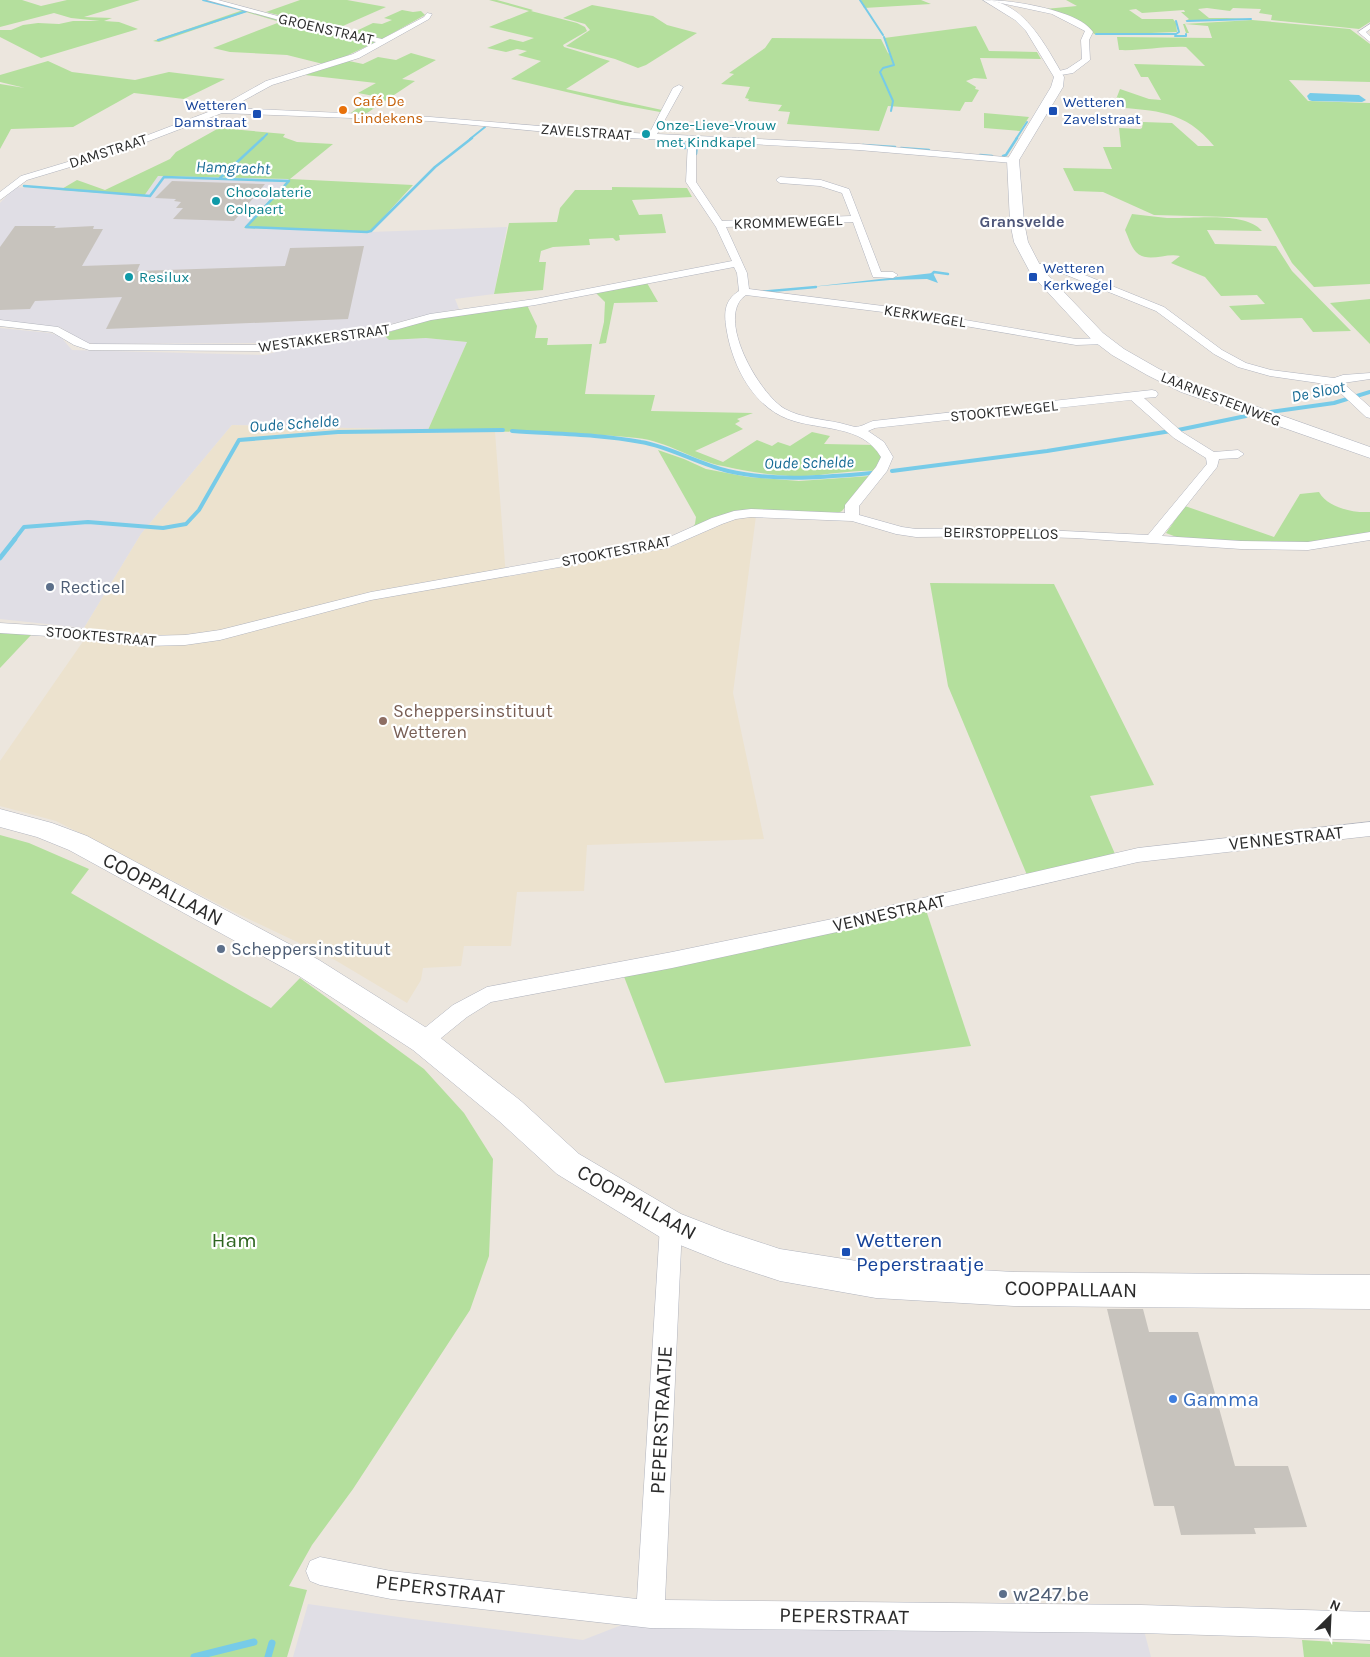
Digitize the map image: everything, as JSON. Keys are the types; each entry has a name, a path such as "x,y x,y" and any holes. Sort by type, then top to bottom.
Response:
{"street":[{"name":"GROENSTRAAT","path":"210,0 288,21 384,42"},
{"path":"989,0 1043,10 1063,17 1088,30 1089,32 1084,43 1086,60 1070,71 1058,74"},
{"path":"989,0 1025,23 1058,74 1057,87 1012,160"},
{"name":"DAMSTRAAT","path":"0,197 24,178 122,148 220,110 263,86 342,62 384,42 427,18 429,14"},
{"path":"1370,26 1362,32 1370,40"},
{"path":"651,136 679,86"},
{"name":"ZAVELSTRAAT","path":"220,110 430,119 589,133 859,147 1012,160"},
{"path":"692,138 691,182 719,224 742,273 744,292 738,296 730,307 728,314 738,356 751,378 773,406 793,418 857,431 872,438 884,448 887,457 879,472 852,505 853,517"},
{"name":"LAARNESTEENWEG","path":"1012,160 1017,222 1021,242 1033,266 1081,321 1105,341 1153,372 1187,388 1370,453"},
{"name":"KROMMEWEGEL","path":"780,180 821,183 846,191 877,275 893,275"},
{"name":"KROMMEWEGEL","path":"719,224 857,219"},
{"name":"WESTAKKERSTRAAT","path":"0,323 54,329 78,344 89,346 262,348 312,338 373,333 430,317 535,302 738,263"},
{"path":"1033,266 1061,269 1160,309 1218,352 1242,365 1270,373 1336,382 1370,414"},
{"name":"KERKWEGEL","path":"744,292 892,311 1076,342 1105,341"},
{"path":"1336,382 1343,378 1370,376"},
{"name":"STOOKTEWEGEL","path":"857,431 873,425 1152,394"},
{"path":"1135,397 1173,432 1212,456 1238,454"},
{"path":"1152,539 1213,464 1212,456"},
{"name":"STOOKTESTRAAT","path":"0,628 64,632 145,641 185,640 220,635 371,596 667,544 734,515 751,513 853,517"},
{"name":"BEIRSTOPPELLOS","path":"853,517 901,531 916,533 1003,532 1277,546 1308,546 1370,536"},
{"name":"COOPPALLAAN","path":"0,818 43,830 78,843 309,968 423,1041 510,1111 568,1164 610,1192 671,1226 725,1247 780,1265 876,1281 1014,1289 1370,1292"},
{"name":"VENNESTRAAT","path":"423,1041 460,1012 487,995 672,960 827,927 1138,856 1370,828"},
{"name":"PEPERSTRAATJE","path":"650,1614 671,1226"},
{"name":"PEPERSTRAAT","path":"320,1571 391,1585 650,1614 1141,1619 1370,1626"}],"shaded area":[{"path":"158,176 290,179 245,228 370,232 507,227 494,294 455,299 459,309 421,316 369,330 286,337 258,343 95,344 83,342 60,327 0,320 0,203 15,187 144,196"},
{"name":"Recticel","path":"0,328 50,333 60,336 72,350 265,355 299,345 386,337 389,340 426,338 467,342 428,430 232,425 141,534 84,628 0,619"},
{"name":"Scheppersinstituut Wetteren","path":"232,425 495,432 506,577 669,548 736,518 756,516 733,693 764,839 587,845 584,891 517,892 511,946 464,946 461,966 423,968 421,980 407,1003 335,960 236,913 56,821 0,806 0,761 84,640 84,628 141,534"},
{"path":"308,1604 583,1640 650,1614 1141,1619 1151,1657 293,1657"}],"green space":[{"path":"0,0 22,0 41,6 67,0 140,0 84,17 112,18 104,21 119,22 138,29 41,58 0,37 0,30 11,30 23,25 38,23 59,24 73,21 100,21 71,18 54,13 0,27"},
{"path":"300,0 347,0 386,7 336,29 266,12"},
{"path":"489,0 497,0 533,10 531,11 577,23 585,27 587,31 563,45 564,47 610,61 566,89 662,110 660,112 622,105 511,79 541,61 518,55 527,51 517,49 506,52 487,48 510,39 523,42 534,38 489,27 529,11"},
{"path":"861,0 921,0 931,4 864,8"},
{"path":"1066,0 1370,0 1370,22 1359,29 1271,20 1272,15 1259,13 1261,9 1233,8 1230,11 1207,8 1198,9 1209,18 1247,18 1185,21 1189,19 1181,12 1185,12 1184,10 1142,13 1136,9 1129,10 1142,19 1173,19 1176,23 1177,32 1099,35 1094,34 1086,26 1045,9 1077,6"},
{"path":"592,5 653,16 667,25 697,33 646,65 638,68 615,59 566,46 590,30 585,24 563,18"},
{"path":"243,10 376,42 327,65 287,55 230,52 213,48 280,22 246,12 159,42 153,41"},
{"path":"402,10 421,11 425,15 382,39 352,33 373,23 382,24 392,20 384,18"},
{"path":"1252,20 1350,29 1370,44 1370,82 1289,80 1308,101 1370,103 1370,284 1314,287 1292,263 1267,218 1154,215 1103,192 1074,191 1063,168 1112,169 1103,147 1121,147 1119,128 1140,129 1143,122 1172,123 1198,146 1214,146 1192,125 1181,119 1156,112 1113,107 1120,89 1149,99 1161,100 1148,77 1141,77 1134,64 1205,66 1186,47 1119,50 1117,37 1212,38 1208,26 1185,24 1189,33 1186,33 1183,24"},
{"path":"976,26 989,51 1037,52 1041,59 980,58 987,79 974,78 966,81 979,90 972,102 965,102 960,111 888,106 879,131 787,124 790,112 778,111 782,105 748,101 749,99 745,98 750,87 721,84 734,74 729,73 765,48 772,38 881,39 890,54 884,38"},
{"path":"411,53 436,60 402,79 415,81 364,115 348,115 374,96 358,93 376,83 305,75 349,61 363,64 378,57 396,60"},
{"path":"48,61 72,72 135,80 169,72 225,79 184,99 134,93 73,127 11,129 0,149 0,84 25,88 0,82 0,75"},
{"path":"984,113 1029,117 1020,131 984,128"},
{"path":"219,128 285,134 283,137 297,142 333,144 290,179 413,185 370,232 244,228 289,179 158,176 144,196 60,190 77,180 105,190 170,159 176,152"},
{"path":"612,187 687,188 692,197 632,200 639,215 662,214 666,233 619,235 620,240 616,241 613,238 589,239 590,245 553,247 541,251 539,262 546,262 543,290 494,294 509,223 557,222 560,208 575,190 612,190"},
{"path":"1132,214 1167,218 1231,218 1254,225 1262,231 1207,230 1215,244 1276,246 1292,271 1351,331 1313,332 1302,318 1241,320 1229,306 1265,304 1257,295 1221,296 1205,277 1171,263 1180,256 1146,257 1136,252 1125,230"},
{"path":"647,283 658,302 614,303 606,343 599,344 604,322 605,302 596,293"},
{"path":"1370,299 1370,344 1330,303"},
{"path":"527,305 537,326 535,338 548,338 547,345 592,344 585,394 655,395 651,411 753,413 737,419 740,421 735,424 743,429 695,451 723,462 757,440 772,446 778,442 790,446 812,432 830,436 824,444 876,445 883,459 874,471 785,476 712,463 659,443 637,438 559,433 428,430 467,342 426,338 389,340 383,334 431,319"},
{"path":"658,450 706,469 748,477 799,481 870,476 842,511 838,513 753,510 691,529 695,524 696,517"},
{"path":"1319,492 1328,502 1335,506 1356,512 1370,512 1370,533 1308,543 1284,544 1179,538 1166,533 1185,506 1274,537 1300,494"},
{"path":"930,583 1054,584 1154,785 1090,796 1115,854 1027,875 948,686"},
{"path":"0,633 32,634 0,668"},
{"name":"Ham","path":"0,835 29,843 89,869 71,893 271,1008 300,978 424,1069 464,1113 493,1159 489,1256 470,1310 353,1489 312,1545 289,1586 307,1590 287,1657 0,1657"},
{"path":"926,910 971,1046 665,1083 623,974"},
{"path":"1302,1640 1370,1644 1370,1657 1304,1657"}],"water":[{"path":"1310,93 1359,95 1366,100 1362,102 1312,101 1307,96"},
{"path":"933,273 938,283 927,279 890,280 810,287"}],"building":[{"name":"Chocolaterie Colpaert","path":"172,181 265,184 234,221 173,219 183,208 176,208 181,202 174,201 176,199 155,198"},
{"name":"Resilux","path":"15,226 56,226 54,228 94,226 93,229 103,229 82,266 140,264 137,271 285,266 290,248 364,246 348,319 106,329 122,297 35,301 30,309 0,310 0,247"},
{"name":"Gamma","path":"1107,1309 1143,1309 1149,1332 1198,1332 1235,1466 1288,1466 1307,1527 1254,1528 1256,1534 1181,1535 1174,1506 1154,1506"}],"waterway":[{"path":"158,40 247,11 203,0"},
{"path":"860,0 883,35"},
{"path":"1187,21 1251,19"},
{"path":"1096,34 1176,34 1179,32 1176,21"},
{"path":"1175,36 1186,36 1186,34"},
{"path":"884,37 894,65 883,68 880,72 893,101 891,111"},
{"path":"1016,139 1027,122"},
{"name":"Hamgracht","path":"470,139 485,127"},
{"path":"263,138 267,134"},
{"path":"220,178 263,138"},
{"name":"Hamgracht","path":"24,186 150,196 164,177 289,181 246,227 367,232 371,231 435,167 472,138"},
{"path":"1003,156 1006,155 1017,138"},
{"path":"678,140 683,142 685,148"},
{"path":"696,154 697,144"},
{"path":"863,145 895,147"},
{"path":"901,148 929,150"},
{"path":"980,155 992,156"},
{"path":"929,277 934,272 948,274"},
{"path":"760,292 816,287"},
{"name":"De Sloot","path":"1270,412 1334,403 1370,392"},
{"name":"Oude Schelde","path":"1178,430 1246,416"},
{"name":"Oude Schelde","path":"14,540 24,527 88,522 163,528 186,524 199,510 239,440 338,432 503,430"},
{"name":"Oude Schelde","path":"512,431 625,439 652,444 717,468 764,477 800,478 872,473"},
{"name":"Oude Schelde","path":"892,471 1047,451 1171,431"},
{"name":"Oude Schelde","path":"0,558 15,539"},
{"path":"194,1657 254,1642"},
{"path":"268,1657 272,1643"}],"place":[{"name":"Café De Lindekens","path":"343,110"},
{"name":"Wetteren Zavelstraat","path":"1053,111"},
{"name":"Wetteren Damstraat","path":"257,114"},
{"name":"Onze-Lieve-Vrouw met Kindkapel","path":"646,134"},
{"name":"Chocolaterie Colpaert","path":"216,201"},
{"name":"Resilux","path":"129,277"},
{"name":"Wetteren Kerkwegel","path":"1033,277"},
{"name":"Recticel","path":"50,587"},
{"name":"Scheppersinstituut Wetteren","path":"383,721"},
{"name":"Scheppersinstituut","path":"221,949"},
{"name":"Wetteren Peperstraatje","path":"846,1252"},
{"name":"Gamma","path":"1173,1399"},
{"name":"w247.be","path":"1003,1594"}],"district":[{"name":"Gransvelde","path":"1022,221"}]}
